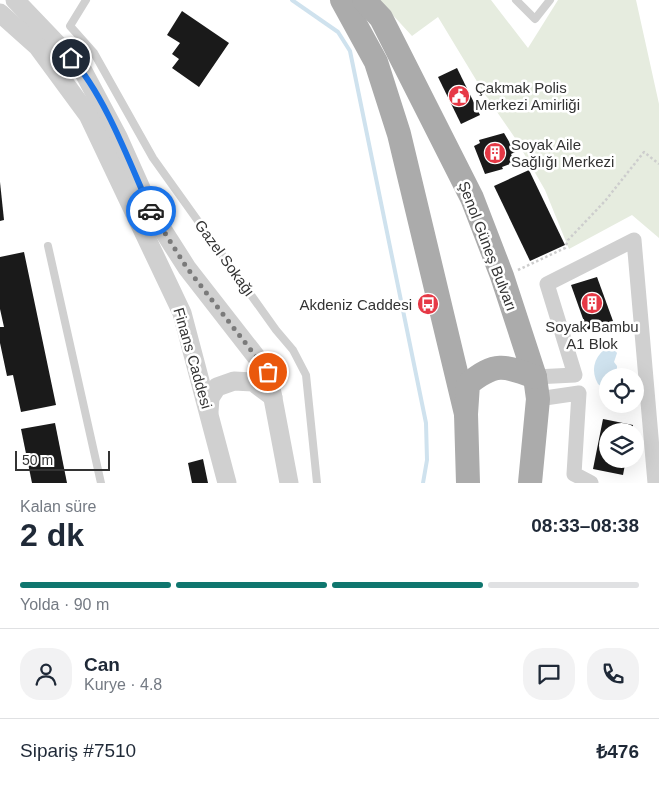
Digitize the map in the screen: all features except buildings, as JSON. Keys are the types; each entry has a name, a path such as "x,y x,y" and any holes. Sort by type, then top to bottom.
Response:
{"main road":[{"path":"342,0 376,62 399,134 466,414"},
{"name":"Şenol Güneş Bulvarı","path":"364,0 381,18 468,189 502,276 536,388 530,483"},
{"path":"468,483 466,414 468,384 482,373 496,366 504,366 536,388"}],"street":[{"path":"15,0 83,71 118,137 152,213 187,268 268,372 289,483"},
{"name":"Finans Caddesi","path":"0,14 38,47 88,116 182,313 227,483"},
{"path":"536,388 574,374 547,284 634,240 654,483"},
{"path":"209,412 210,398 217,388 234,381 253,382 273,397"},
{"path":"536,388 579,393 574,474 591,483"}],"lane":[{"name":"Gazel Sokağı","path":"86,0 70,26 94,53 153,158 276,330 294,350 306,375 316,483"},
{"path":"516,0 535,19 550,0"},
{"path":"48,246 101,483"}],"path":[{"path":"502,276 565,248 568,240 605,201 644,152 659,164"}],"shaded area":[{"path":"379,0 491,0 528,48 558,0 636,0 659,104 659,238 632,215 569,249 545,190 515,138 484,93 438,17 412,36"}],"water":[{"path":"605,349 614,349 617,353 614,362 617,368 599,368 599,385 594,374 594,365"}],"waterway":[{"path":"292,0 338,32 350,51 426,423 427,460 423,483"}],"way so far":[{"path":"151,211 187,268 268,372"}],"place":[{"name":"Çakmak Polis Merkezi Amirliği","path":"459,96"},
{"name":"Soyak Aile Sağlığı Merkezi","path":"495,153"},
{"name":"Soyak Bambu A1 Blok","path":"592,303"},
{"name":"Akdeniz Caddesi","path":"428,304"}],"route":[{"path":"71,58 83,71 118,137 151,211"}]}
